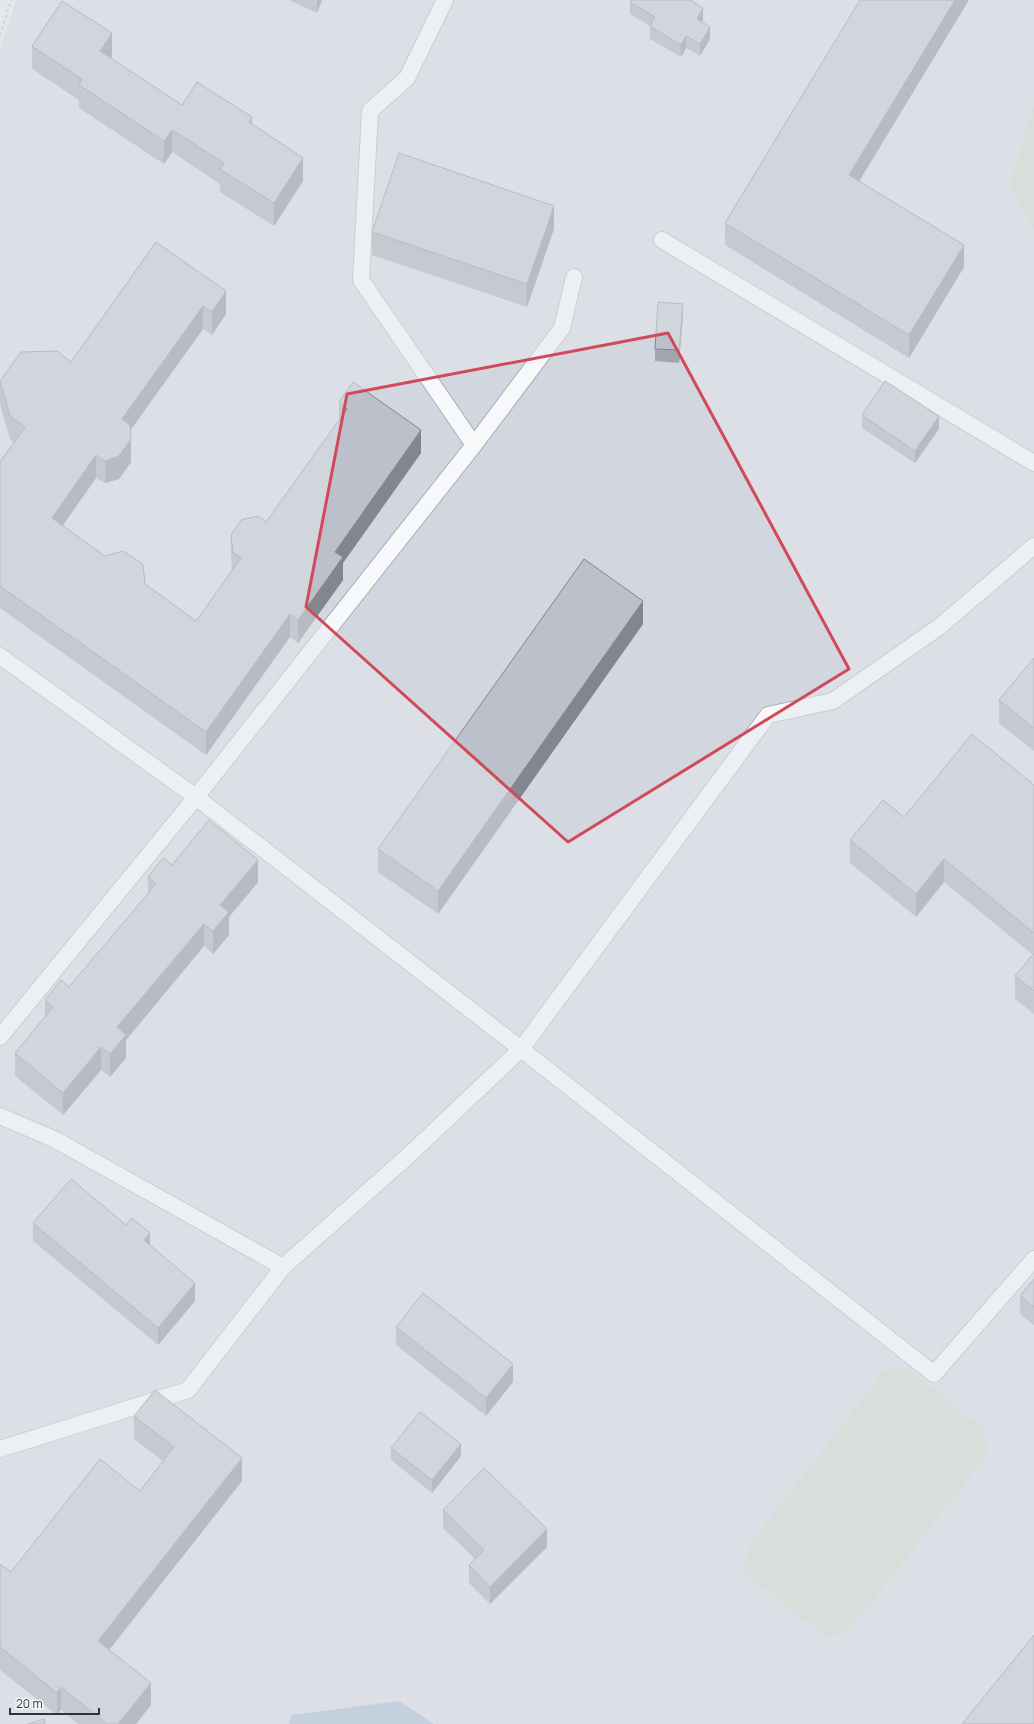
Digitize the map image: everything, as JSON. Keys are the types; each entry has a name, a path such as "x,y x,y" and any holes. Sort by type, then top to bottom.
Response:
{"lane":[{"path":"445,0 407,78 370,111 361,280 474,445"},
{"path":"662,240 1034,463"},
{"path":"0,1037 196,797 474,445 562,328 574,277"},
{"path":"0,1449 188,1390 283,1267 409,1155 521,1049 768,715 833,701 939,627 1034,546"},
{"path":"0,656 196,797 521,1049 934,1374 1034,1259"},
{"path":"0,1116 54,1139 283,1267"}],"path":[{"path":"0,34 11,0"}],"highlighted area":[{"path":"668,333 849,669 568,842 306,607 347,394"}],"shaded area":[{"path":"16,0 1034,0 1034,1724 0,1724 0,50"}],"green space":[{"path":"1034,106 1034,230 1009,184"},
{"path":"905,1367 984,1429 988,1454 852,1627 828,1639 743,1571 752,1541 884,1371"}],"water":[{"path":"399,1701 434,1724 289,1724 292,1715"}],"building":[{"path":"631,0 690,0 703,8 697,19 710,27 700,44 686,36 681,45 650,26 655,17 630,2"},
{"path":"860,0 955,0 849,175 964,245 909,335 725,223"},
{"path":"62,1 112,33 100,51 182,105 197,82 252,117 249,122 303,158 274,203 220,169 224,163 172,130 164,141 79,85 82,79 32,46"},
{"path":"399,153 554,206 527,284 372,232"},
{"path":"156,242 226,291 212,312 203,306 122,419 130,425 131,439 119,456 105,461 96,455 52,518 105,556 123,551 143,564 145,584 196,621 241,558 233,552 231,535 241,520 258,516 266,522 347,409 339,402 353,382 421,430 335,552 343,557 298,620 290,614 206,732 0,586 0,462 25,427 10,416 0,381 21,352 57,351 71,362"},
{"path":"658,302 683,304 679,350 655,349"},
{"path":"885,381 939,416 915,451 862,415"},
{"path":"584,559 643,601 438,891 378,849"},
{"path":"1034,658 1034,728 999,700"},
{"path":"972,734 1034,785 1034,933 944,859 916,894 850,840 883,800 904,817"},
{"path":"209,820 258,860 220,905 229,912 213,931 204,924 117,1027 126,1035 110,1054 101,1047 63,1093 15,1053 53,1007 45,1000 61,980 69,987 156,884 148,877 163,858 172,865"},
{"path":"1034,953 1034,991 1015,976"},
{"path":"71,1179 126,1225 132,1218 150,1233 144,1240 195,1283 158,1328 33,1223"},
{"path":"1034,1279 1034,1307 1020,1296"},
{"path":"423,1293 513,1364 486,1398 396,1327"},
{"path":"155,1390 242,1458 98,1641 151,1683 118,1724 107,1724 61,1687 57,1693 0,1647 0,1564 11,1572 100,1459 140,1491 174,1447 134,1416"},
{"path":"420,1412 461,1444 432,1480 391,1448"},
{"path":"484,1468 547,1529 490,1587 469,1565 484,1550 443,1510"},
{"path":"1034,1635 1034,1724 962,1724"},
{"path":"44,1719 45,1724 28,1724"}]}
